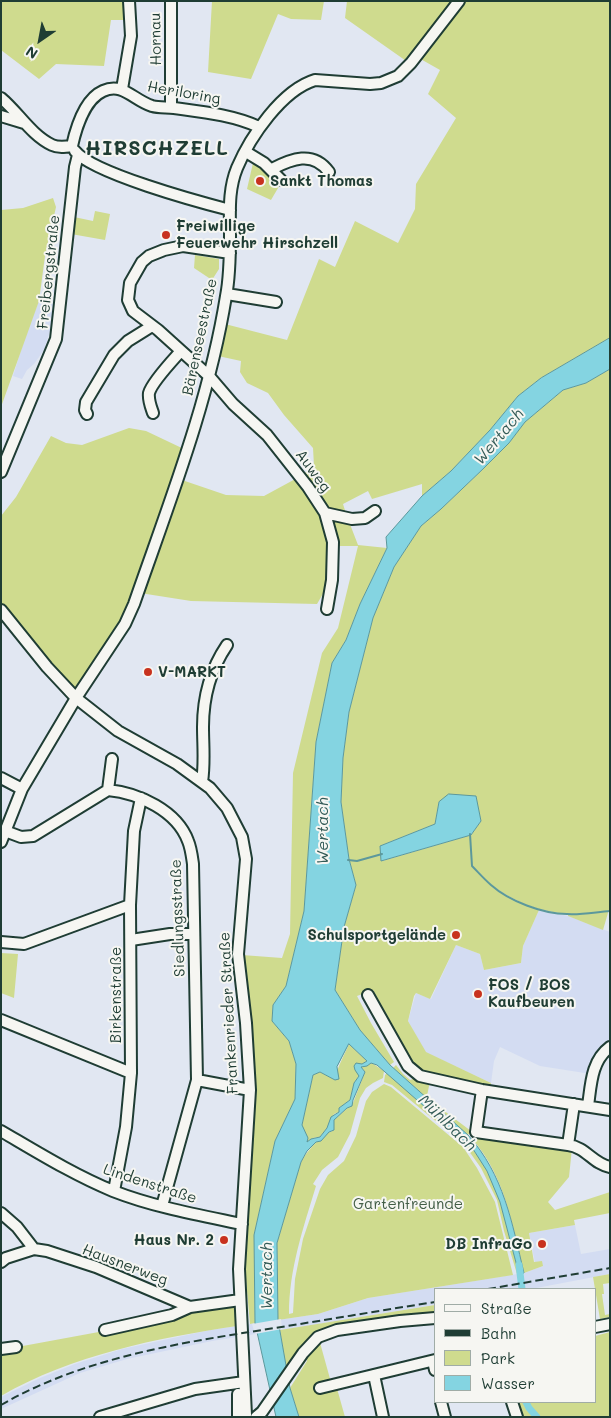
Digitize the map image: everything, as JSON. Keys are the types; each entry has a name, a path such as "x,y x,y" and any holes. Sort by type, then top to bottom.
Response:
{"street":[{"path":"129,1 131,36 122,89 113,88 102,92 90,101 75,133 72,146 78,155 87,162 108,172 230,210"},
{"name":"Hornau","path":"171,1 171,107"},
{"name":"Bärenseestraße","path":"1,842 22,789 76,698 125,624 134,604 187,450 210,376 227,294 230,253 230,187 237,167 260,127 293,91 315,80 370,84 381,83 398,76 411,63 459,1"},
{"name":"Heriloring","path":"122,89 138,100 153,106 227,116 260,127"},
{"path":"1,98 10,105 24,124 52,145 72,146"},
{"path":"1,116 24,124"},
{"path":"246,152 272,169 281,180"},
{"name":"Freibergstraße","path":"1,472 56,339 75,166 78,155"},
{"path":"272,169 290,160 301,158 324,165 329,172"},
{"name":"Auweg","path":"230,253 183,246 148,256 142,262 130,283 128,300 133,311 210,376 234,404 267,435 308,487 324,513 333,542 332,580 326,609"},
{"path":"227,294 276,302"},
{"path":"87,414 85,410 86,402 114,355 128,341 152,326"},
{"path":"153,413 150,392 163,371 181,351"},
{"path":"324,513 352,519 365,518 375,511"},
{"name":"Frankenrieder Straße","path":"1,610 46,667 76,698 118,730 176,764 202,782 226,808 242,837 246,859 238,954 246,1023 250,1090 239,1268 243,1351 241,1401 247,1416"},
{"path":"202,782 204,770 203,724 207,687 214,666 227,645"},
{"path":"5,831 21,837 34,836 108,790 112,759"},
{"path":"1,778 22,789"},
{"name":"Siedlungsstraße","path":"108,790 141,798 160,808 176,821 188,840 193,864 197,1080 162,1206"},
{"name":"Birkenstraße","path":"114,1191 126,1127 131,1072 130,905 134,831 141,798"},
{"path":"1,942 24,944 130,905"},
{"path":"131,940 170,934 194,934"},
{"path":"368,995 408,1066 420,1076 482,1090 610,1110"},
{"path":"1,1020 131,1072"},
{"path":"588,1106 595,1066 610,1046"},
{"path":"197,1080 250,1090"},
{"path":"482,1090 476,1132 581,1148 601,1165 610,1167"},
{"path":"568,1145 574,1104"},
{"name":"Lindenstraße","path":"1,1131 86,1178 114,1191 182,1212 242,1224"},
{"path":"1,1214 17,1227 34,1249 6,1258 1,1262"},
{"name":"Hausnerweg","path":"34,1249 47,1251 96,1267 190,1306 240,1300"},
{"path":"105,1330 172,1315 190,1306"},
{"path":"266,1417 303,1353 318,1337 337,1330 434,1318"},
{"path":"596,1327 610,1324"},
{"path":"1,1349 16,1347"},
{"path":"320,1388 374,1375 434,1364"},
{"path":"247,1416 262,1412 293,1369"},
{"path":"374,1375 383,1417"},
{"path":"100,1417 195,1389 241,1382"},
{"path":"442,1403 445,1417"},
{"path":"512,1403 517,1417"}],"shaded area":[{"path":"39,301 55,305 53,322 44,350 22,379 13,376"},
{"path":"539,910 568,916 610,932 610,1045 591,1074 540,1066 500,1047 494,1061 491,1083 425,1052 408,1021 416,993 431,999 456,945 480,954 484,970 521,963 523,946"},
{"path":"575,1225 581,1254 610,1249 610,1274 536,1288 434,1288 434,1305 212,1341 127,1359 80,1373 1,1409 1,1397 5,1395 75,1364 122,1349 210,1330 318,1314 368,1298 524,1273 543,1266 535,1263 529,1233"}],"green space":[{"path":"1,1 128,1 130,20 111,20 104,66 56,64 39,79 1,50"},
{"path":"212,1 324,1 321,20 291,19 278,14 251,79 208,72"},
{"path":"347,1 457,1 409,63 345,18"},
{"path":"461,1 610,1 610,338 541,378 518,396 490,430 451,471 422,496 422,484 372,499 368,491 343,504 347,517 326,512 301,476 314,466 313,448 284,415 268,393 247,383 240,372 241,361 218,356 225,324 287,340 319,259 335,267 355,221 398,243 415,209 416,184 456,118 428,94 440,70 417,57"},
{"path":"257,160 281,183 271,200 247,189 253,163"},
{"path":"53,198 56,207 45,256 39,301 1,407 1,210 23,208"},
{"path":"95,211 110,214 105,240 71,234 74,217 93,221"},
{"path":"195,255 219,259 219,269 212,280 194,268"},
{"path":"610,369 610,906 603,930 568,916 568,914 526,905 539,910 523,946 521,963 484,970 480,954 456,945 430,999 416,993 414,996 408,1021 426,1052 491,1083 490,1090 420,1074 373,990 357,996 394,1062 390,1065 360,1030 335,990 344,927 356,885 349,859 341,802 343,758 349,712 373,618 394,567 421,526 509,443 525,422 563,390 586,383","holes":["439,802 478,810 481,821 471,835 382,861 380,846 435,824","472,866 480,873 488,882 479,874"]},
{"path":"129,428 146,431 186,450 132,603 77,695 49,665 1,603 1,516 16,497 51,436 66,443 82,445"},
{"path":"299,477 323,514 332,542 331,580 317,604 191,601 140,593 179,479 226,495 264,496"},
{"path":"326,515 348,519 358,545 387,548 360,604 346,640 332,663 316,742 304,911 286,986 273,1005 272,1021 289,1041 296,1064 295,1099 275,1141 254,1235 255,1323 250,1324 246,1280 242,1268 250,1139 242,955 282,958 290,934 293,773 322,653 338,628 358,546 334,546"},
{"path":"1,953 18,954 14,998 1,993"},
{"path":"349,1044 367,1061 362,1064 359,1076 354,1083 350,1100 339,1108 339,1112 334,1114 320,1137 313,1138 307,1143 302,1125 313,1075 320,1072 335,1080"},
{"name":"Gartenfreunde","path":"372,1063 384,1071 383,1078 366,1088 360,1098 350,1134 338,1157 322,1170 313,1184 316,1186 291,1281 289,1314 293,1313 295,1279 303,1239 320,1189 328,1175 344,1161 356,1136 366,1101 372,1092 384,1084 391,1087 463,1147 477,1168 495,1202 513,1275 368,1298 318,1314 278,1320 277,1243 301,1162 323,1136 332,1131 334,1120 353,1103 365,1072 361,1067"},
{"path":"396,1065 410,1080 419,1077 430,1081 427,1096 471,1131 468,1135 393,1068"},
{"path":"387,1073 463,1140 461,1141 456,1138 392,1085 384,1082"},
{"path":"477,1134 572,1148 569,1177 548,1202 555,1210 610,1192 610,1213 574,1220 575,1225 529,1233 534,1262 542,1261 543,1266 524,1273 500,1186 484,1154 473,1140"},
{"path":"468,1145 478,1156 495,1187 519,1274 517,1274 504,1231 497,1200 481,1168 466,1147"},
{"path":"610,1274 610,1283 603,1284 604,1294 602,1294 605,1315 610,1314 610,1317 600,1319 593,1277"},
{"path":"235,1303 237,1326 176,1336 116,1350 57,1369 1,1396 1,1350 115,1329 191,1308"},
{"path":"434,1305 434,1316 337,1328 286,1369 280,1330"},
{"path":"610,1332 610,1417 519,1417 514,1403 596,1403 596,1336"},
{"path":"319,1339 332,1386 336,1385 345,1417 299,1417 290,1388 307,1361 306,1355"}],"water":[{"name":"Wertach","path":"610,338 610,369 586,383 563,390 525,422 509,443 484,468 421,526 394,567 373,618 349,712 343,758 341,802 349,859 356,885 344,927 335,990 360,1030 390,1065 468,1135 480,1150 490,1166 505,1200 524,1273 519,1274 500,1202 487,1171 473,1149 377,1065 371,1063 361,1067 365,1072 352,1106 334,1120 334,1130 329,1132 321,1141 316,1142 307,1151 301,1162 277,1243 278,1320 290,1388 299,1417 276,1417 255,1323 254,1235 275,1141 295,1099 296,1064 289,1041 272,1021 273,1005 286,986 304,911 316,742 332,663 346,640 360,604 387,548 386,537 422,496 451,471 490,430 518,396 541,378","holes":["349,1044 367,1061 362,1064 356,1063 354,1066 359,1076 354,1083 350,1100 339,1108 339,1112 331,1117 327,1128 320,1137 307,1142 308,1138 302,1125 313,1075 320,1072 335,1080 339,1079 337,1067"]},
{"path":"449,794 476,796 481,821 471,835 381,861 380,846 435,824 439,802"}],"pier":[{"path":"281,1319 282,1329 255,1334 252,1324"}],"waterway":[{"path":"470,834 472,866 491,885 507,896 527,906 548,912 578,914 610,911"},
{"path":"348,860 357,861 382,854"},
{"name":"Mühlbach","path":"519,1265 522,1288"},
{"name":"Mühlbach","path":"526,1403 537,1417"}],"railway":[{"path":"494,1288 610,1268"},
{"path":"1,1405 63,1376 95,1365 161,1348 434,1302"}],"place":[{"name":"Sankt Thomas","path":"260,181"},
{"name":"Freiwillige Feuerwehr Hirschzell","path":"166,235"},
{"name":"V-MARKT","path":"148,672"},
{"name":"Schulsportgelände","path":"456,935"},
{"name":"FOS / BOS Kaufbeuren","path":"478,994"},
{"name":"Haus Nr. 2","path":"224,1240"},
{"name":"DB InfraGo","path":"542,1244"}],"district":[{"name":"HIRSCHZELL","path":"157,149"}]}
